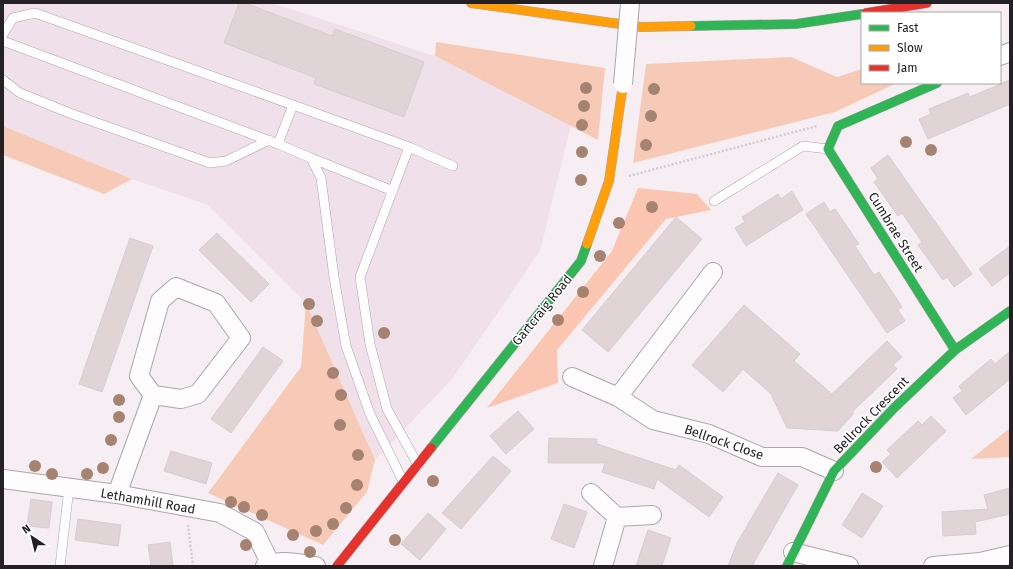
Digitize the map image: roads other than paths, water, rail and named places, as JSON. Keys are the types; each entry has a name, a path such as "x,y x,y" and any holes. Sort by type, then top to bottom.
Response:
{"main road":[{"path":"471,3 641,27 796,24 861,14"},
{"path":"872,12 927,3"},
{"name":"Gartcraig Road","path":"337,566 581,261 608,181 623,84"},
{"path":"828,149 838,126 935,84"},
{"name":"Cumbrae Street","path":"828,149 955,350"},
{"name":"Bellrock Crescent","path":"790,559 834,471 895,407 955,350 1010,311"}],"street":[{"name":"Gartcraig Road","path":"623,84 630,3"},
{"path":"618,397 713,272"},
{"path":"176,287 216,303 241,338 198,394 181,399 153,395 139,376 160,301 176,287"},
{"name":"Bellrock Close","path":"572,377 618,397 653,420 708,434 762,457 802,457 834,471"},
{"path":"116,494 153,395"},
{"name":"Lethamhill Road","path":"3,479 116,494 220,513 255,532 268,565 297,563 316,566"},
{"path":"591,493 617,517 652,515"},
{"path":"603,566 617,517"},
{"path":"933,566 980,562 1010,555"},
{"path":"790,559 849,566"}],"lane":[{"path":"3,34 13,18 35,13 409,147 453,166"},
{"path":"3,41 273,142 393,191"},
{"path":"3,80 20,93 72,114 210,163 226,161 273,142 293,105"},
{"path":"714,201 803,146 828,149"},
{"path":"409,147 360,277 370,344 388,409 418,466"},
{"path":"311,158 322,178 334,277 346,346 370,414 404,483"},
{"path":"60,566 69,488"}]}
